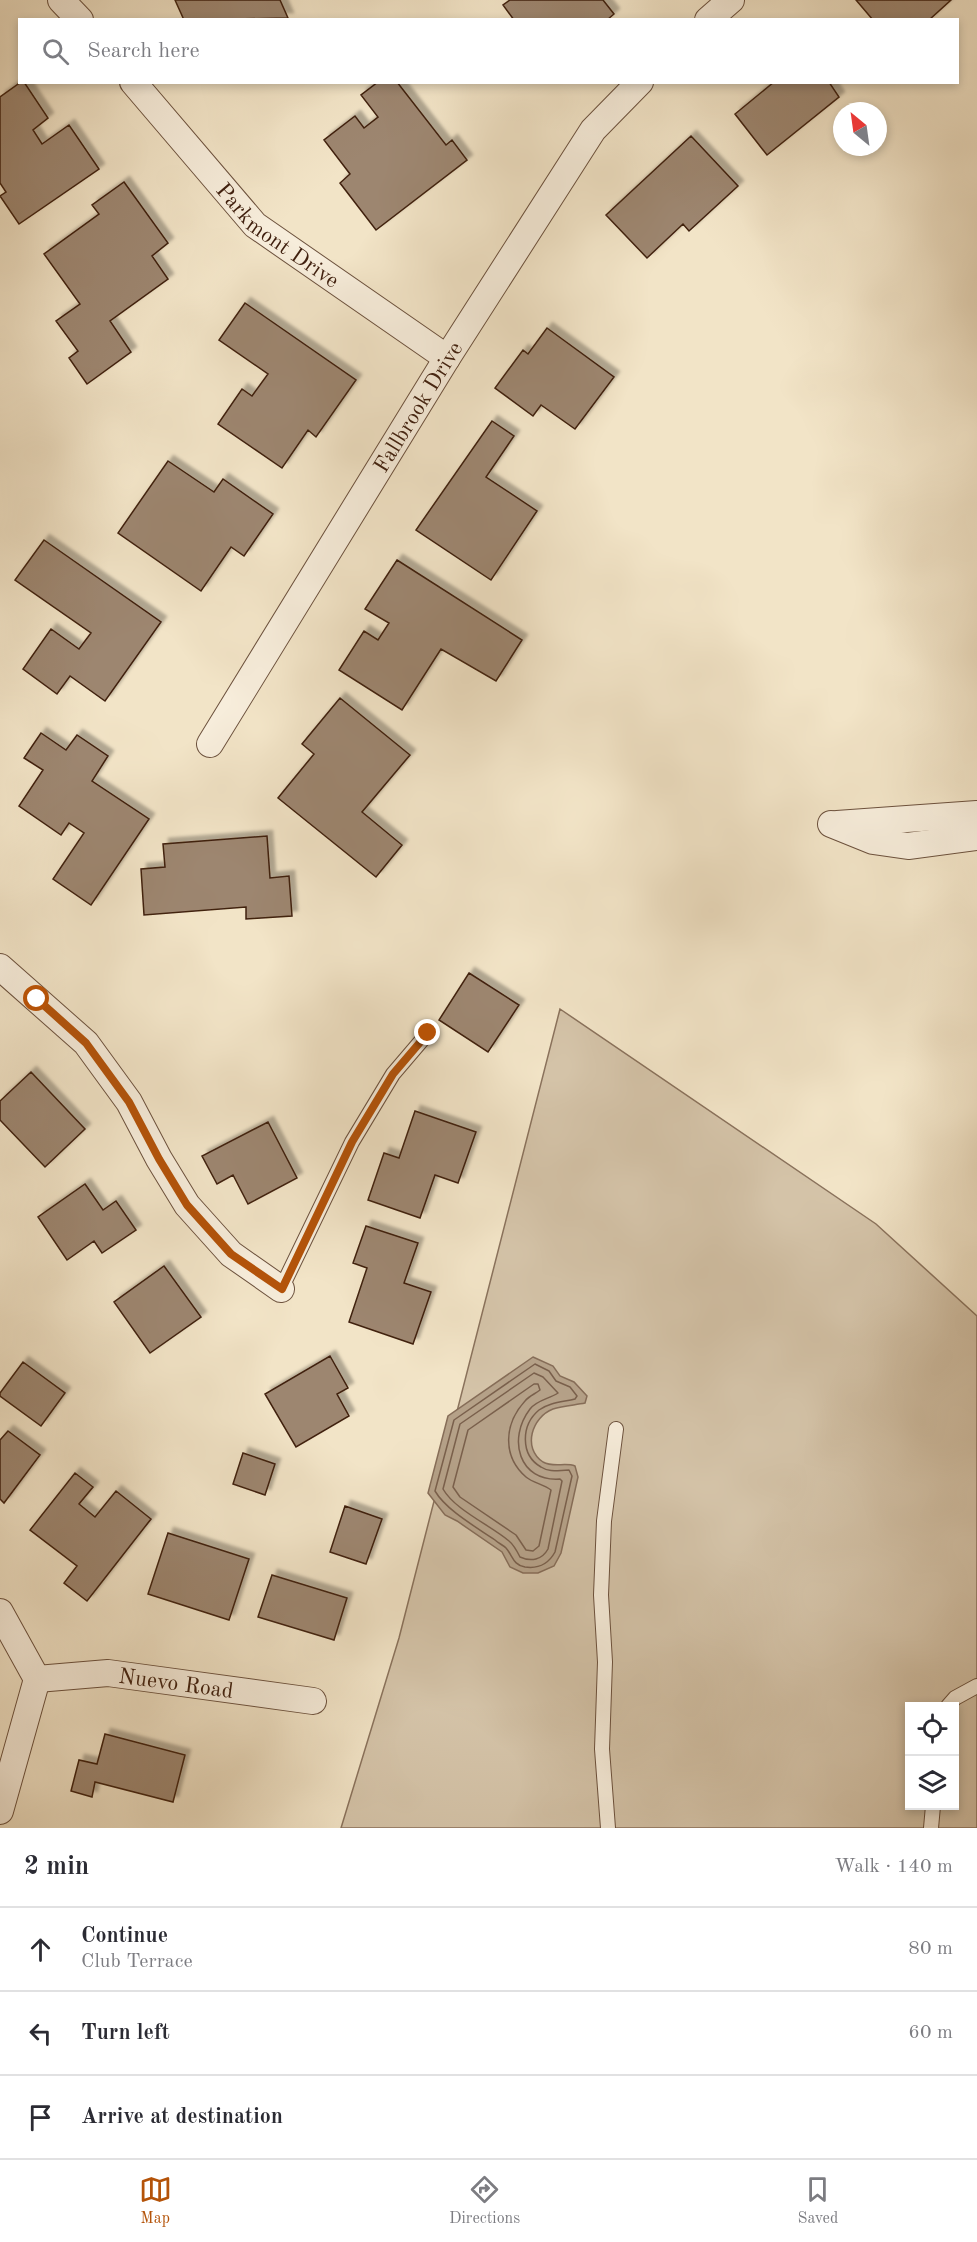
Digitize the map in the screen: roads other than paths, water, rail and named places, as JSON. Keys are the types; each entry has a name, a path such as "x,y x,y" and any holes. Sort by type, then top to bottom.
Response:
{"street":[{"path":"62,0 78,18"},
{"path":"710,18 731,0"},
{"name":"Parkmont Drive","path":"136,84 255,225 447,358"},
{"name":"Fallbrook Drive","path":"210,744 447,358 593,130 638,84"},
{"path":"977,814 831,824 873,841 908,846 977,837"},
{"path":"0,967 86,1043 129,1102 159,1159 194,1213 231,1254 282,1289"},
{"path":"0,1612 37,1679 0,1811"},
{"name":"Nuevo Road","path":"37,1679 108,1673 313,1701"}],"lane":[{"path":"282,1289 352,1142 393,1074 428,1033"},
{"path":"608,1828 602,1749 605,1662 601,1595 604,1521 616,1429"},
{"path":"952,1702 977,1686"},
{"path":"931,1828 933,1810"}],"water":[{"path":"533,1357 553,1366 560,1376 574,1382 587,1396 585,1403 553,1409 546,1413 532,1433 533,1449 543,1462 575,1466 578,1477 561,1553 554,1566 538,1573 523,1573 510,1567 502,1552 445,1515 428,1493 448,1416"}]}
